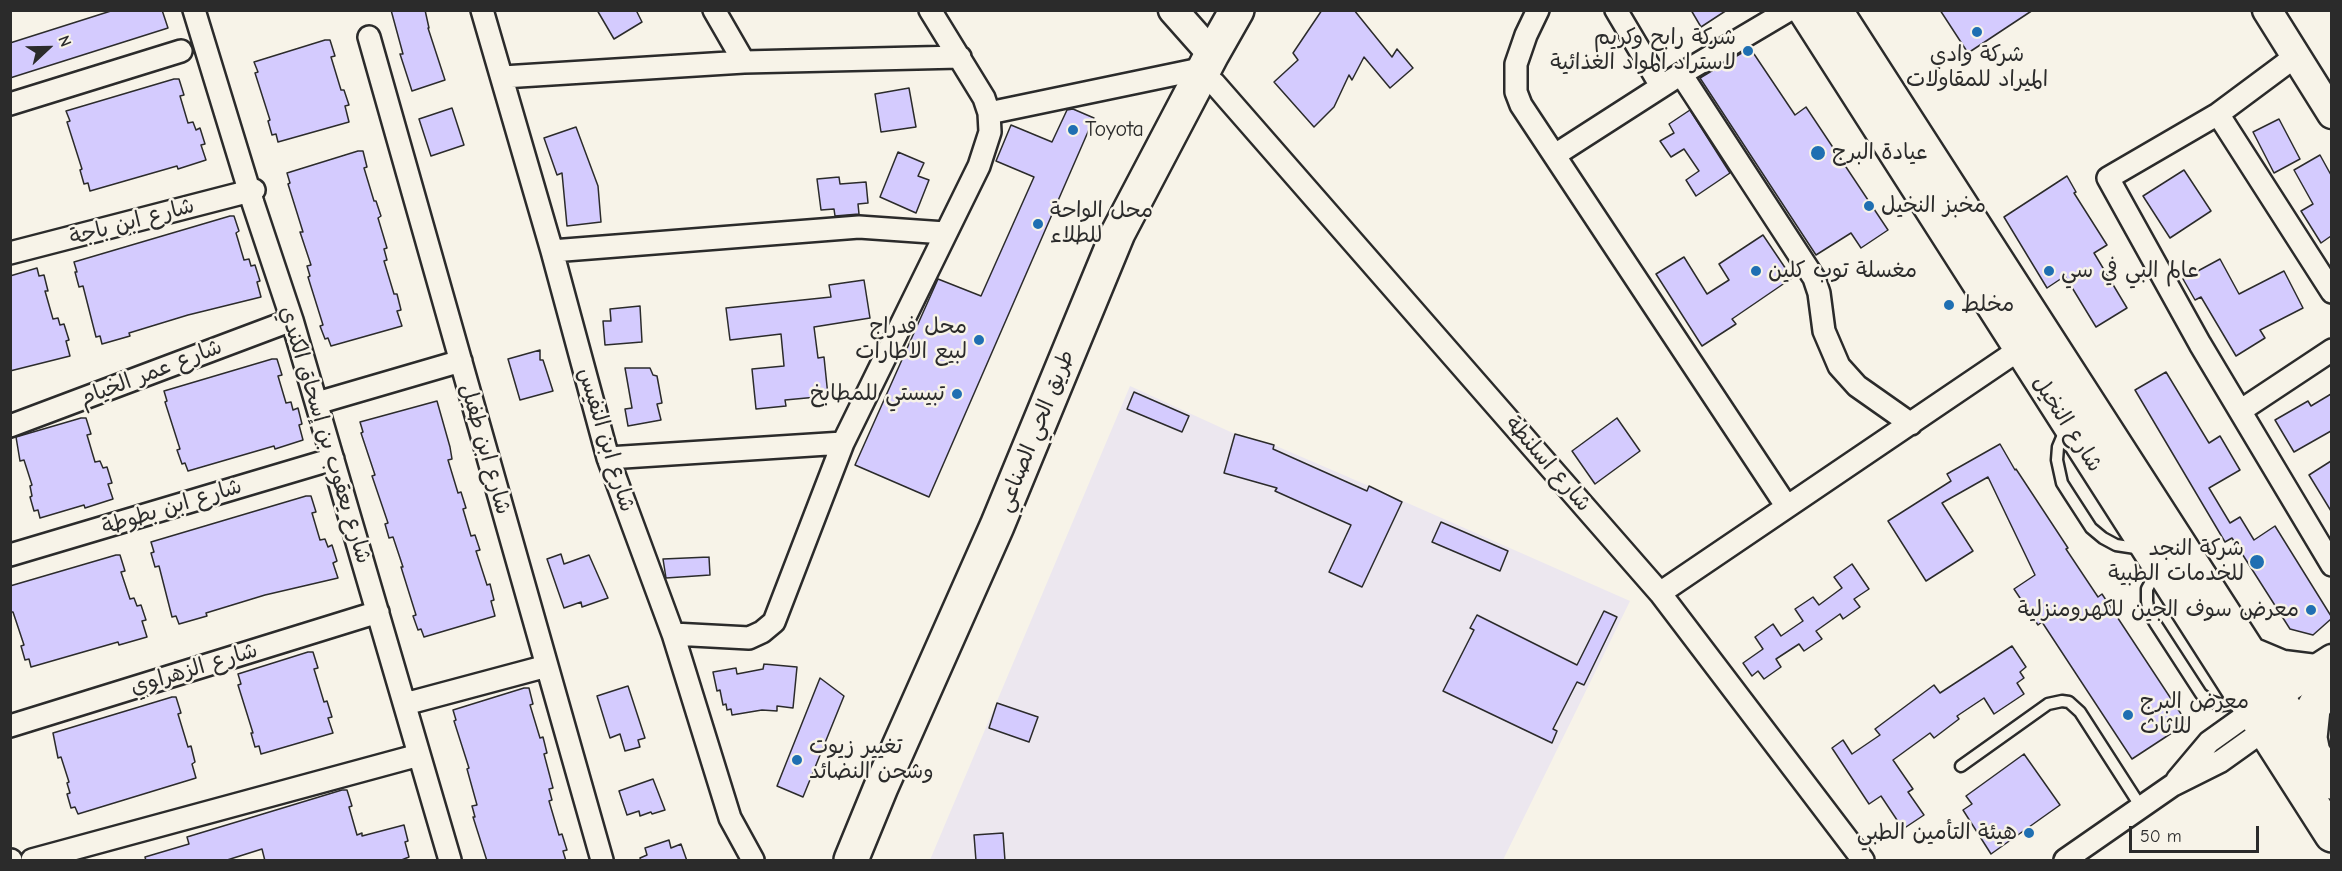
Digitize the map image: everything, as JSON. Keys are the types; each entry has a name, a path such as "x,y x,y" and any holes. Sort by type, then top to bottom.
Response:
{"main road":[{"path":"1173,10 1210,68"},
{"name":"طريق الحي الصناعي","path":"870,861 1059,420 1116,293 1210,68 1237,10"},
{"name":"طريق الحي الصناعي","path":"851,861 881,787 997,526 1118,233 1210,68 1256,10"},
{"name":"شارع النخيل","path":"1805,10 2153,558 2264,710 2331,835"},
{"name":"شارع النخيل","path":"1835,10 2250,654 2264,710 2313,753 2331,782"},
{"path":"2267,10 2331,114"},
{"path":"2250,654 2281,667 2326,674"},
{"path":"2264,710 2326,674"},
{"path":"2313,753 2310,738 2313,710 2326,674"}],"street":[{"name":"شارع يعقوب بن إسحاق الكندي","path":"194,10 317,403 450,861"},
{"name":"شارع ابن النفيس","path":"482,10 552,251 608,458 673,634 730,818 753,861"},
{"path":"714,10 744,62"},
{"path":"673,634 749,638 762,632 774,622 843,443 978,166 990,132 989,113 984,98 930,10"},
{"path":"1538,10 1516,64 1516,92 1521,105 1787,507"},
{"path":"1616,10 1661,86"},
{"path":"1555,155 1661,86 1789,10"},
{"name":"شارع ابن طفيل","path":"369,37 602,861"},
{"path":"10,104 181,51"},
{"path":"2296,56 2218,114 2108,178 2194,334 2331,565"},
{"path":"503,77 744,62 960,57"},
{"path":"989,113 1210,68"},
{"name":"شارع اسلنطة","path":"1210,68 1660,593 1863,861"},
{"path":"1682,74 1814,278 1819,293 1824,331 1839,366 1857,386 1911,424"},
{"path":"2218,114 2331,292"},
{"name":"شارع ابن باجة","path":"10,253 252,191"},
{"path":"552,251 859,227 945,233"},
{"name":"شارع عمر الخيام","path":"10,426 292,320"},
{"path":"1660,593 2020,349"},
{"path":"2240,411 2331,350"},
{"path":"317,403 461,361"},
{"path":"608,458 843,443"},
{"name":"شارع ابن بطوطة","path":"10,555 333,459"},
{"name":"شارع الزهراوي","path":"10,726 378,612"},
{"path":"405,704 547,666"},
{"path":"2065,861 2173,785 2209,742 2264,710"},
{"path":"32,861 419,755"}],"lane":[{"path":"1961,766 2048,704 2069,702 2080,712 2141,807"}],"shaded area":[{"path":"1130,386 1235,434 1274,445 1630,601 1503,860 930,860"}],"building":[{"path":"114,10 162,10 168,28 10,78 10,43"},
{"path":"391,10 425,10 428,28 445,80 412,91 400,54 403,54"},
{"path":"597,10 636,10 642,22 614,39"},
{"path":"1322,10 1354,10 1392,57 1397,49 1413,68 1390,88 1364,57 1352,80 1349,75 1334,107 1314,127 1274,82 1298,60 1293,53"},
{"path":"1691,10 1727,10 1701,27"},
{"name":"شركة وادي الميراد للمقاولات","path":"1940,10 2033,10 1968,53"},
{"path":"330,40 335,56 331,57 341,90 344,90 349,105 345,106 349,122 278,142 276,134 272,135 254,62"},
{"path":"1750,48 1795,115 1806,107 1888,230 1861,248 1851,233 1816,255 1700,78"},
{"path":"179,79 184,95 180,96 188,123 193,122 196,130 200,128 205,144 201,145 206,160 90,191 88,183 84,184 66,111"},
{"path":"909,88 916,127 881,132 875,94"},
{"path":"452,108 464,145 431,156 419,119"},
{"path":"1073,109 1094,118 929,497 855,465 938,279 981,296 1034,177 996,161 1011,125 1052,142 1067,110"},
{"path":"1690,110 1730,173 1696,196 1686,180 1699,171 1684,149 1671,157 1660,141 1674,133 1669,124"},
{"path":"2279,119 2300,159 2274,173 2253,132"},
{"path":"576,127 598,186 601,222 567,226 562,173 557,175 544,138"},
{"path":"363,151 367,167 364,168 381,216 378,218 387,248 384,249 387,260 384,261 394,294 397,294 401,310 397,311 402,326 331,346 328,338 325,339 320,326 323,325 308,277 310,276 307,266 311,265 300,232 303,232 288,184 290,183 287,173"},
{"path":"898,152 924,163 918,176 929,180 916,213 880,197"},
{"path":"2320,155 2331,175 2331,236 2321,243 2301,211 2313,204 2294,170"},
{"path":"2184,170 2211,211 2170,238 2143,196"},
{"path":"2067,176 2076,192 2074,193 2107,245 2094,253 2127,308 2096,327 2065,276 2047,288 2004,217"},
{"path":"839,177 840,184 866,182 868,203 858,204 859,214 835,216 834,209 821,210 817,179"},
{"path":"234,216 239,231 236,233 244,260 249,259 251,266 255,265 260,281 257,282 261,297 188,315 102,344 100,336 96,337 83,286 79,287 74,262"},
{"path":"1763,235 1792,278 1732,319 1736,324 1702,346 1656,274 1684,257 1707,294 1729,280 1719,264"},
{"path":"2220,259 2239,294 2284,271 2303,308 2260,330 2265,338 2236,356 2201,297 2195,300 2183,279"},
{"path":"37,268 39,276 44,275 48,291 45,291 53,319 58,318 60,325 64,324 69,340 66,341 70,356 10,371 10,276"},
{"path":"864,280 870,318 814,327 818,358 824,357 828,396 785,400 786,406 756,409 752,369 784,366 781,334 730,340 726,308 831,297 829,285"},
{"path":"640,306 642,342 605,345 603,321 611,321 610,309"},
{"path":"540,350 540,360 543,360 553,391 520,400 508,359"},
{"path":"277,359 282,375 278,376 286,403 291,402 293,410 298,408 303,440 188,471 185,463 182,464 177,450 180,449 165,402 167,401 164,391"},
{"path":"625,368 650,368 653,375 657,376 662,403 657,404 661,420 628,426 625,409 632,408"},
{"path":"2166,372 2209,443 2220,436 2240,470 2209,488 2230,523 2240,517 2254,540 2275,526 2331,616 2331,619 2313,635 2290,629 2232,538 2225,542 2135,390"},
{"path":"1134,392 1189,416 1182,432 1127,409"},
{"path":"2331,394 2331,431 2294,452 2275,420 2308,401 2311,406"},
{"path":"437,401 450,447 452,459 448,460 458,493 461,492 466,508 463,509 471,536 475,535 480,550 476,551 487,585 490,584 495,616 424,637 421,629 418,630 413,616 416,615 393,537 389,538 385,524 388,523 372,476 375,475 361,433 363,432 360,422"},
{"path":"86,418 91,434 87,435 95,462 100,461 103,468 107,467 112,483 108,484 113,499 40,518 38,510 34,511 30,497 32,496 30,486 32,485 24,460 20,461 16,437"},
{"path":"1617,418 1640,451 1595,484 1572,451"},
{"path":"1235,434 1274,445 1273,449 1367,491 1369,486 1402,502 1362,587 1329,572 1351,525 1275,491 1277,488 1224,473"},
{"path":"2000,444 2098,597 2102,594 2187,723 2132,759 2042,622 2038,625 2014,589 2035,575 1988,477 1942,503 1973,551 1926,581 1888,521 1951,481 1947,474"},
{"path":"2331,461 2331,511 2309,475"},
{"path":"311,496 316,512 312,513 320,540 325,539 328,547 332,545 337,561 333,563 338,578 265,595 179,624 176,616 172,617 159,566 155,567 151,553 154,552 151,542"},
{"path":"1441,522 1508,551 1500,571 1432,542"},
{"path":"561,554 564,564 589,555 608,598 582,607 581,602 564,608 547,559"},
{"path":"120,555 125,571 121,572 130,599 134,598 137,606 141,605 146,620 142,621 147,637 119,645 118,642 31,667 29,659 25,660 21,646 24,645 13,612 10,612 10,586"},
{"path":"709,557 710,575 666,578 663,559"},
{"path":"1852,564 1869,589 1854,599 1860,607 1843,619 1840,614 1816,631 1822,639 1804,651 1799,644 1776,659 1781,667 1764,679 1758,671 1752,676 1743,663 1763,649 1755,637 1773,624 1781,636 1803,621 1795,609 1813,597 1819,605 1842,588 1834,577"},
{"path":"1604,611 1617,617 1584,685 1577,682 1553,729 1557,731 1552,743 1443,691 1474,630 1470,628 1477,615 1577,665"},
{"path":"2012,646 2026,667 2020,672 2024,678 2017,683 2024,694 1994,714 1984,698 1957,716 1959,719 1934,738 1930,733 1893,760 1913,789 1908,792 1924,815 1903,829 1881,796 1869,804 1832,748 1843,740 1852,754 1880,735 1875,729 1934,685 1940,693"},
{"path":"313,652 318,668 314,669 324,702 327,701 332,717 328,718 333,733 261,754 259,746 255,747 238,685 241,684 238,674"},
{"path":"764,664 797,667 793,708 777,706 777,711 762,710 732,715 731,709 727,710 726,704 723,705 713,672 736,668 737,674 763,669"},
{"path":"820,678 844,696 803,797 777,786"},
{"path":"628,686 645,738 638,740 640,747 625,751 620,734 610,738 597,696"},
{"path":"529,688 533,704 530,705 547,753 544,754 553,788 549,789 552,800 549,801 559,835 562,834 567,850 563,851 566,861 487,861 473,817 475,817 472,806 477,805 453,710"},
{"path":"176,697 181,713 178,714 188,747 191,746 196,778 78,814 75,807 71,808 67,794 70,793 67,783 69,782 61,757 58,758 53,733"},
{"path":"997,703 1038,717 1029,742 989,728"},
{"path":"2024,754 2060,805 1991,854 1963,810 1972,804 1966,796"},
{"path":"653,779 665,810 640,816 639,811 627,815 619,791"},
{"path":"347,790 357,835 362,833 362,836 404,825 409,857 399,861 265,861 262,849 224,861 146,861 145,857 189,844 187,837"},
{"path":"1003,833 1005,861 976,861 974,835"},
{"path":"669,840 671,848 681,844 687,861 641,861 640,858 647,855 645,848"}],"place":[{"name":"شركة وادي الميراد للمقاولات","path":"1977,32"},
{"name":"شركة رابح وكريم لاستراد المواد الغذائية","path":"1748,51"},
{"name":"Toyota","path":"1073,130"},
{"name":"عيادة البرج","path":"1818,153"},
{"name":"مخبز النخيل","path":"1869,206"},
{"name":"محل الواحة للطلاء","path":"1038,224"},
{"name":"مغسلة توب كلين","path":"1756,271"},
{"name":"عالم البي في سي","path":"2049,271"},
{"name":"مخلط","path":"1949,305"},
{"name":"محل فدراج لبيع الاطارات","path":"979,340"},
{"name":"تبيستي للمطابخ","path":"957,394"},
{"name":"شركة النجد للخدمات الطبية","path":"2257,562"},
{"name":"معرض سوف الجين للكهرومنزلية","path":"2311,610"},
{"name":"معرض البرج للاثاث","path":"2128,715"},
{"name":"تغيير زيوت وشحن النضائد","path":"797,760"},
{"name":"هيئة التأمين الطبي","path":"2029,833"}]}
